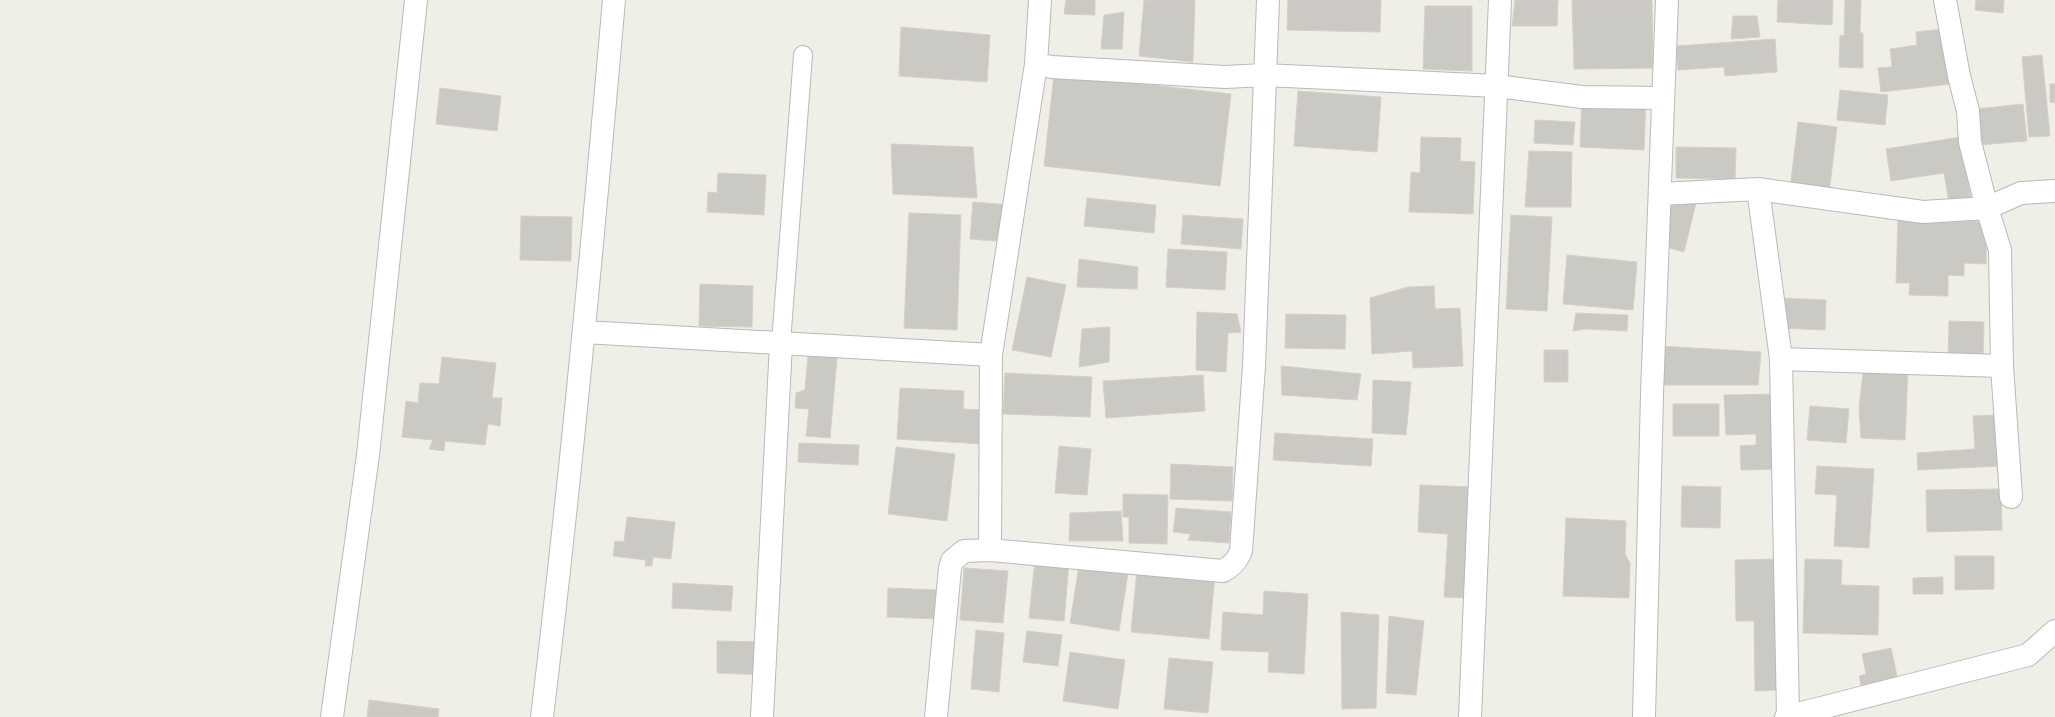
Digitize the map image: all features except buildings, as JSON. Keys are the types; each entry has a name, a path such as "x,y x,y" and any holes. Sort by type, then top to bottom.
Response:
{"street":[{"path":"332,717 368,455 416,0"},
{"path":"542,717 562,552 584,332 614,0"},
{"path":"990,550 991,354 1036,64 1040,0"},
{"path":"936,717 952,561 964,551 990,550 1222,571 1231,566 1238,559 1241,551 1254,366 1268,0"},
{"path":"1470,717 1500,0"},
{"path":"1644,717 1652,394 1667,0"},
{"path":"1946,0 1959,76 1968,111 1970,142 1987,208 2000,250 2002,366 2011,497"},
{"path":"1036,64 1052,67 1225,77 1264,76 1497,86 1582,97 1663,98"},
{"path":"1660,194 1758,189 1923,212 1987,208 2020,193 2055,192"},
{"path":"1758,189 1781,359 1787,717 2028,655 2055,631"},
{"path":"584,332 991,354"},
{"path":"762,717 781,343"},
{"path":"1781,359 2002,366"}],"lane":[{"path":"781,343 803,55"}]}
